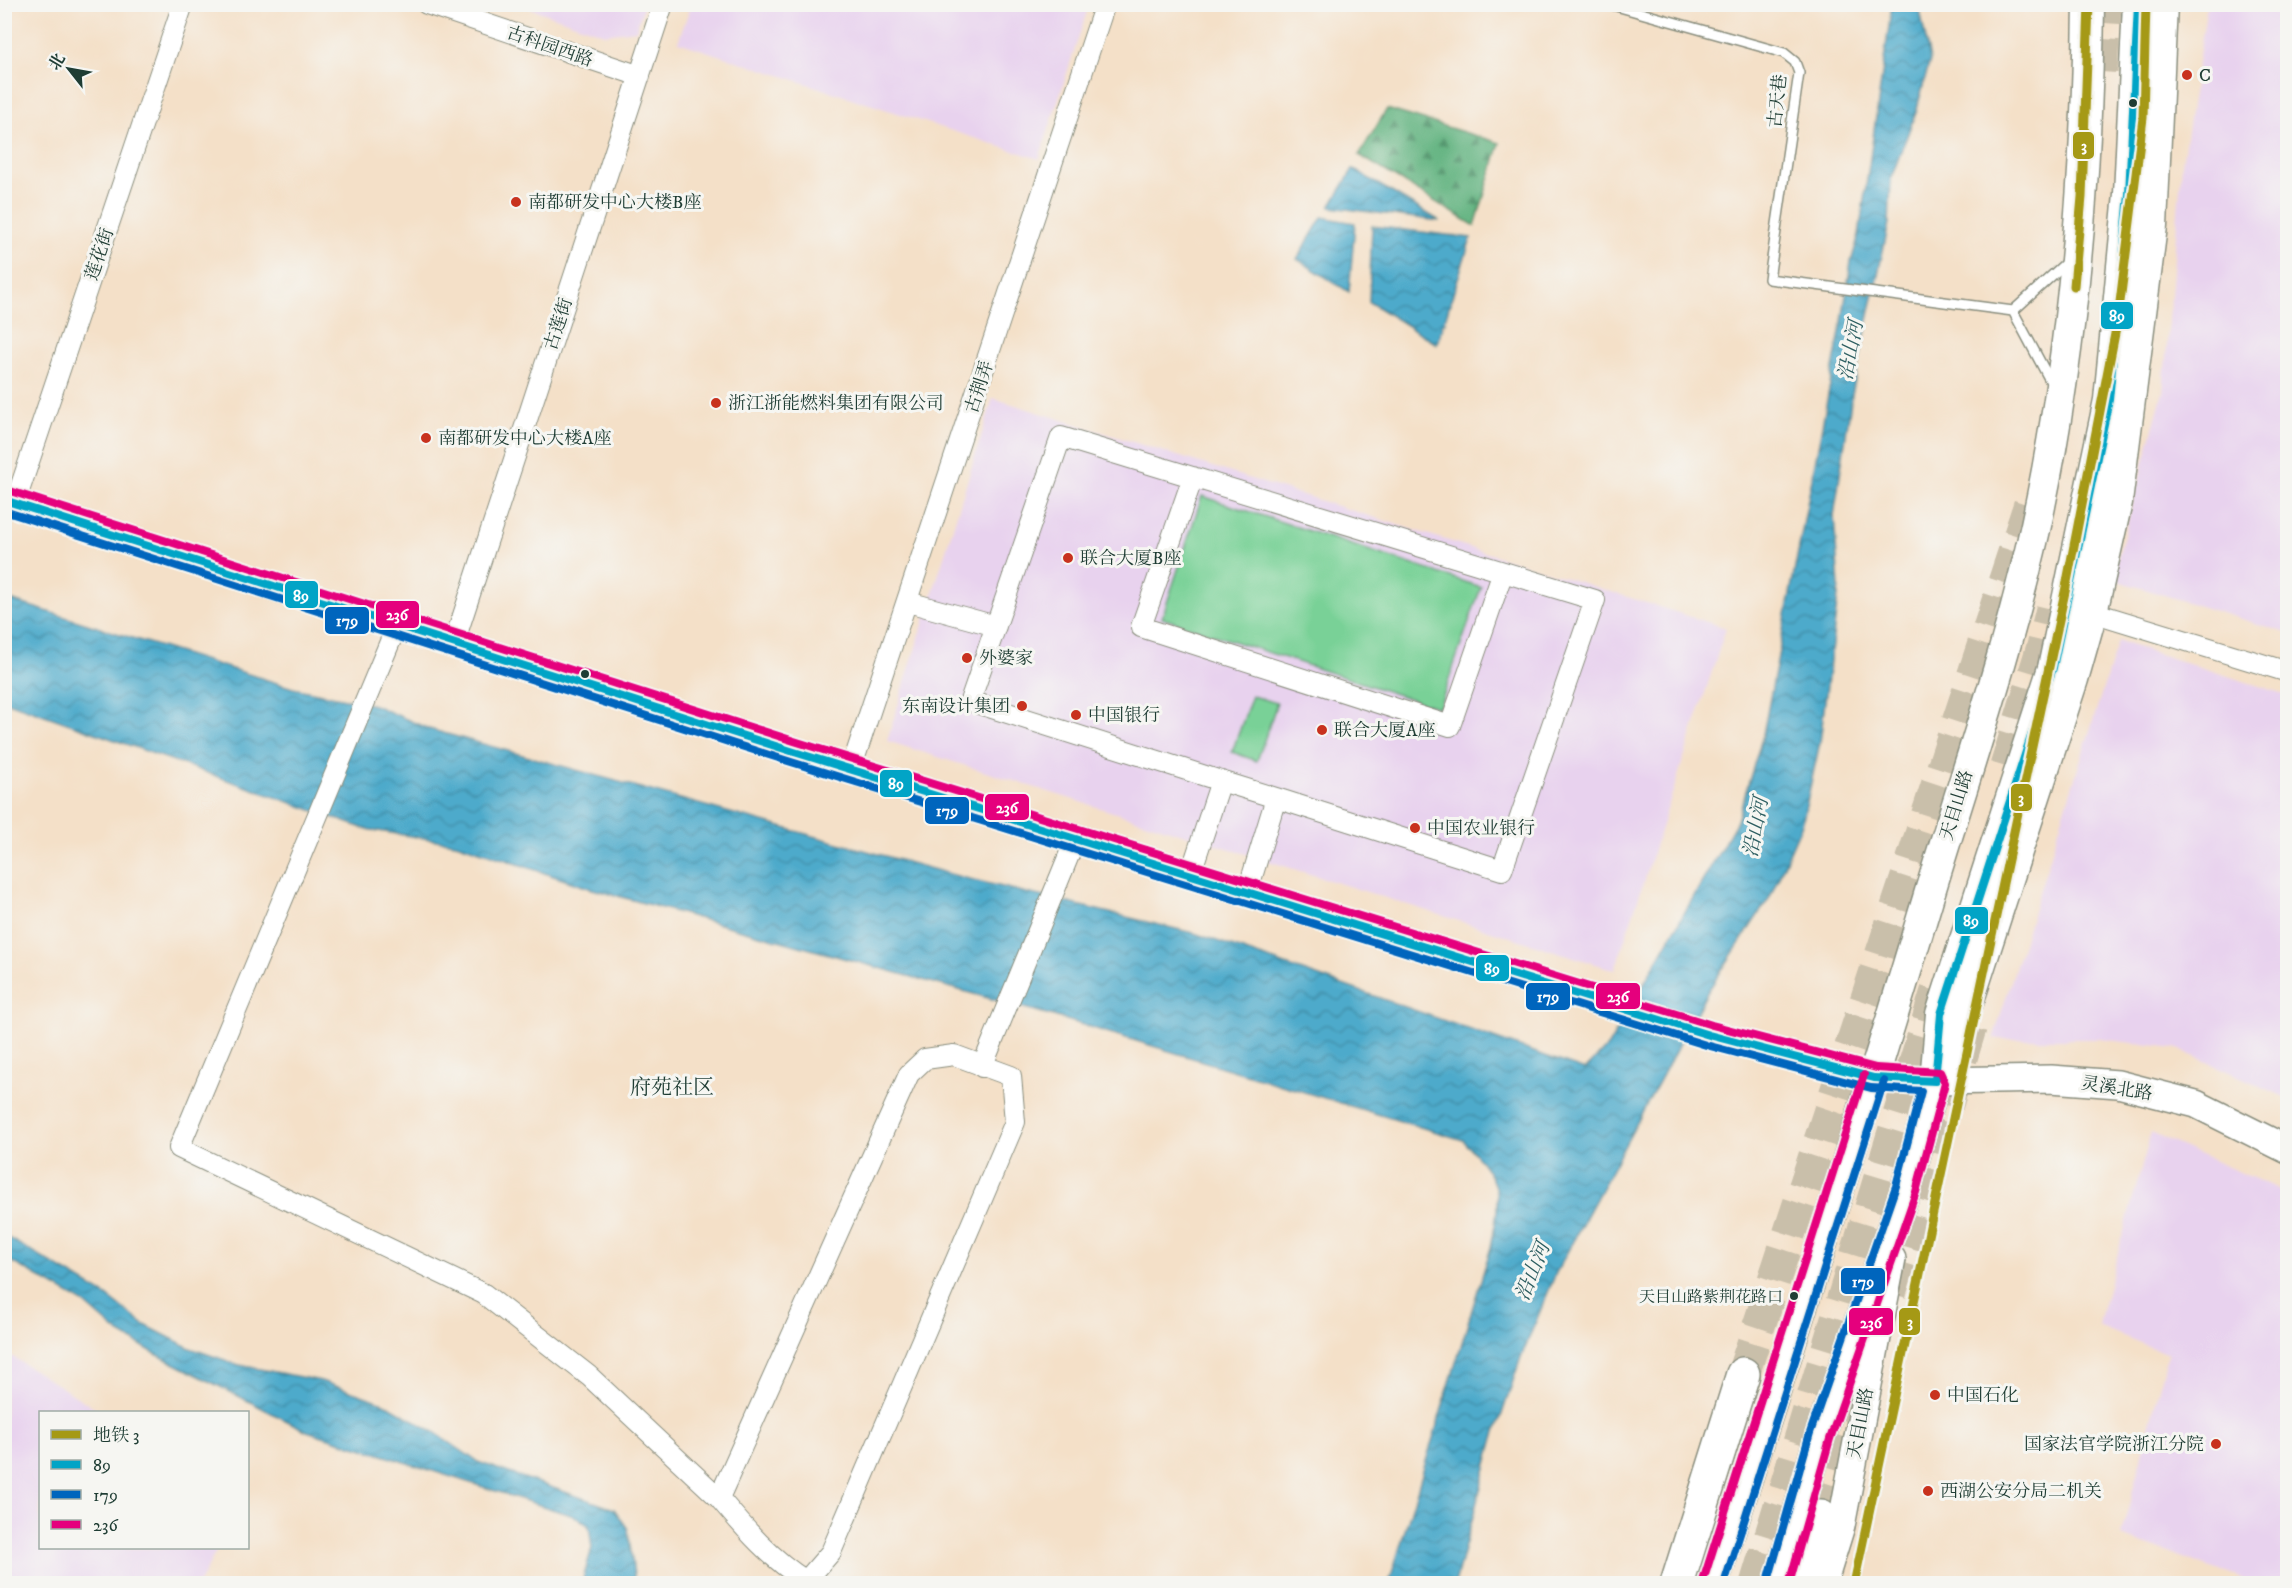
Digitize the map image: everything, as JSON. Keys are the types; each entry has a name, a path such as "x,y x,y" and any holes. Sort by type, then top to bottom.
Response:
{"highway":[{"path":"1677,1584 1743,1374"},
{"path":"1798,1584 1821,1516"}],"main road":[{"name":"天目山路","path":"1713,1584 1874,1078 2012,622 2036,522 2058,396 2077,253 2088,103 2089,4"},
{"name":"天目山路","path":"1778,1584 1820,1436 1906,1189 1935,1081 1941,1014 2053,668 2109,400 2129,194 2138,4"},
{"path":"1935,1081 1965,1012 2073,678 2092,612 2119,480 2152,226 2162,4"},
{"path":"2081,535 2119,480"}],"street":[{"name":"莲花街","path":"10,501 183,4"},
{"name":"古科园西路","path":"427,4 640,76"},
{"name":"古莲街","path":"453,643 663,4"},
{"name":"古荆弄","path":"851,769 1106,4"},
{"path":"1061,437 1193,477 1595,600 1502,870 970,701 1061,437"},
{"path":"1193,477 1141,627 1450,726 1503,572"},
{"name":"灵溪北路","path":"10,501 851,769 1191,872 1709,1035 1874,1078 1935,1081 2051,1079 2118,1084 2196,1104 2288,1150"},
{"path":"908,602 996,626"},
{"path":"2092,612 2288,672"},
{"path":"397,625 179,1148 484,1294 589,1376 719,1498 752,1537 783,1567 807,1582 831,1552 1015,1122 1011,1076 954,1055 925,1059 909,1074 719,1498"},
{"path":"1191,872 1221,781"},
{"path":"1248,890 1276,798"},
{"path":"982,1067 1077,838"},
{"name":"天目山路","path":"1823,1584 1841,1526 1906,1189"}],"lane":[{"name":"古天巷","path":"1610,4 1784,53 1795,62 1799,73 1769,279 2013,311"},
{"path":"2058,396 2013,311 2077,253"}],"shaded area":[{"path":"691,4 1089,5 1039,159 678,42"},
{"path":"521,5 644,5 636,30 604,34"},
{"path":"2207,5 2287,5 2287,633 2112,579 2163,392 2182,164"},
{"path":"993,398 1726,628 1615,970 887,741"},
{"path":"2118,641 2287,695 2287,1098 2176,1048 2099,1039 1993,1039"},
{"name":"国家法官学院浙江分院","path":"2151,1133 2287,1193 2287,1583 2254,1583 2121,1536 2168,1354 2098,1326"},
{"path":"5,1352 99,1411 39,1411 39,1549 217,1549 199,1583 5,1583"}],"green space":[{"path":"1387,109 1500,143 1475,226 1359,155"},
{"path":"1202,496 1481,587 1439,708 1162,618"},
{"path":"1252,696 1277,703 1257,761 1232,752"}],"water":[{"name":"沿山河","path":"1892,5 1922,5 1920,11 1930,60 1916,112 1891,178 1889,223 1852,394 1834,516 1839,587 1820,742 1802,824 1770,897 1708,991 1556,1273 1521,1357 1494,1438 1455,1583 1389,1583 1495,1228 1497,1200 1491,1178 1463,1140 1050,1015 589,888 456,843 365,829 5,701 4,598 293,688 374,705 429,729 961,877 1197,934 1585,1070 1608,1046 1737,821 1763,735 1842,322 1851,262 1859,235"},
{"path":"1353,169 1440,221 1330,207"},
{"path":"1322,217 1355,223 1349,292 1297,259"},
{"path":"1372,226 1471,238 1437,344 1369,302"},
{"path":"5,1236 107,1296 143,1324 190,1348 239,1365 321,1381 384,1403 434,1432 478,1462 614,1509 628,1529 635,1583 582,1583 592,1548 589,1526 577,1517 307,1431 156,1354 116,1331 84,1303 5,1258"}],"tunnel":[{"path":"2101,72 2105,4"},
{"path":"1743,1374 2031,501"},
{"path":"2006,767 2044,643 2052,609"},
{"path":"1756,1584 1937,991"},
{"path":"1890,1293 1974,1015"},
{"path":"1821,1516 1855,1406"}],"metro line":[{"name":"3","path":"2074,286 2082,197 2089,4"},
{"name":"3","path":"1854,1584 2066,587 2118,318 2143,118 2146,4"}],"transit line":[{"name":"89","path":"4,500 791,751 1709,1035 1874,1078 1935,1081 1941,1014 2053,668 2109,400 2129,194 2138,4"},
{"name":"236","path":"7,490 794,741 1712,1025 1876,1068 1940,1072 1945,1083 1916,1192 1830,1439 1789,1584"},
{"name":"179","path":"4,511 788,761 1706,1045 1871,1088 1921,1091 1896,1186 1810,1433 1768,1581"},
{"name":"236","path":"1703,1581 1864,1075"},
{"name":"179","path":"1724,1584 1884,1081"}],"place":[{"name":"C","path":"2187,75"},
{"name":"南都研发中心大楼B座","path":"516,202"},
{"name":"浙江浙能燃料集团有限公司","path":"716,403"},
{"name":"南都研发中心大楼A座","path":"426,438"},
{"name":"联合大厦B座","path":"1068,558"},
{"name":"外婆家","path":"967,658"},
{"name":"东南设计集团","path":"1022,706"},
{"name":"中国银行","path":"1076,715"},
{"name":"联合大厦A座","path":"1322,730"},
{"name":"中国农业银行","path":"1415,828"},
{"name":"天目山路紫荆花路口","path":"1794,1296"},
{"name":"中国石化","path":"1935,1395"},
{"name":"国家法官学院浙江分院","path":"2216,1444"},
{"name":"西湖公安分局二机关","path":"1928,1491"}],"district":[{"name":"府苑社区","path":"672,1087"}]}
